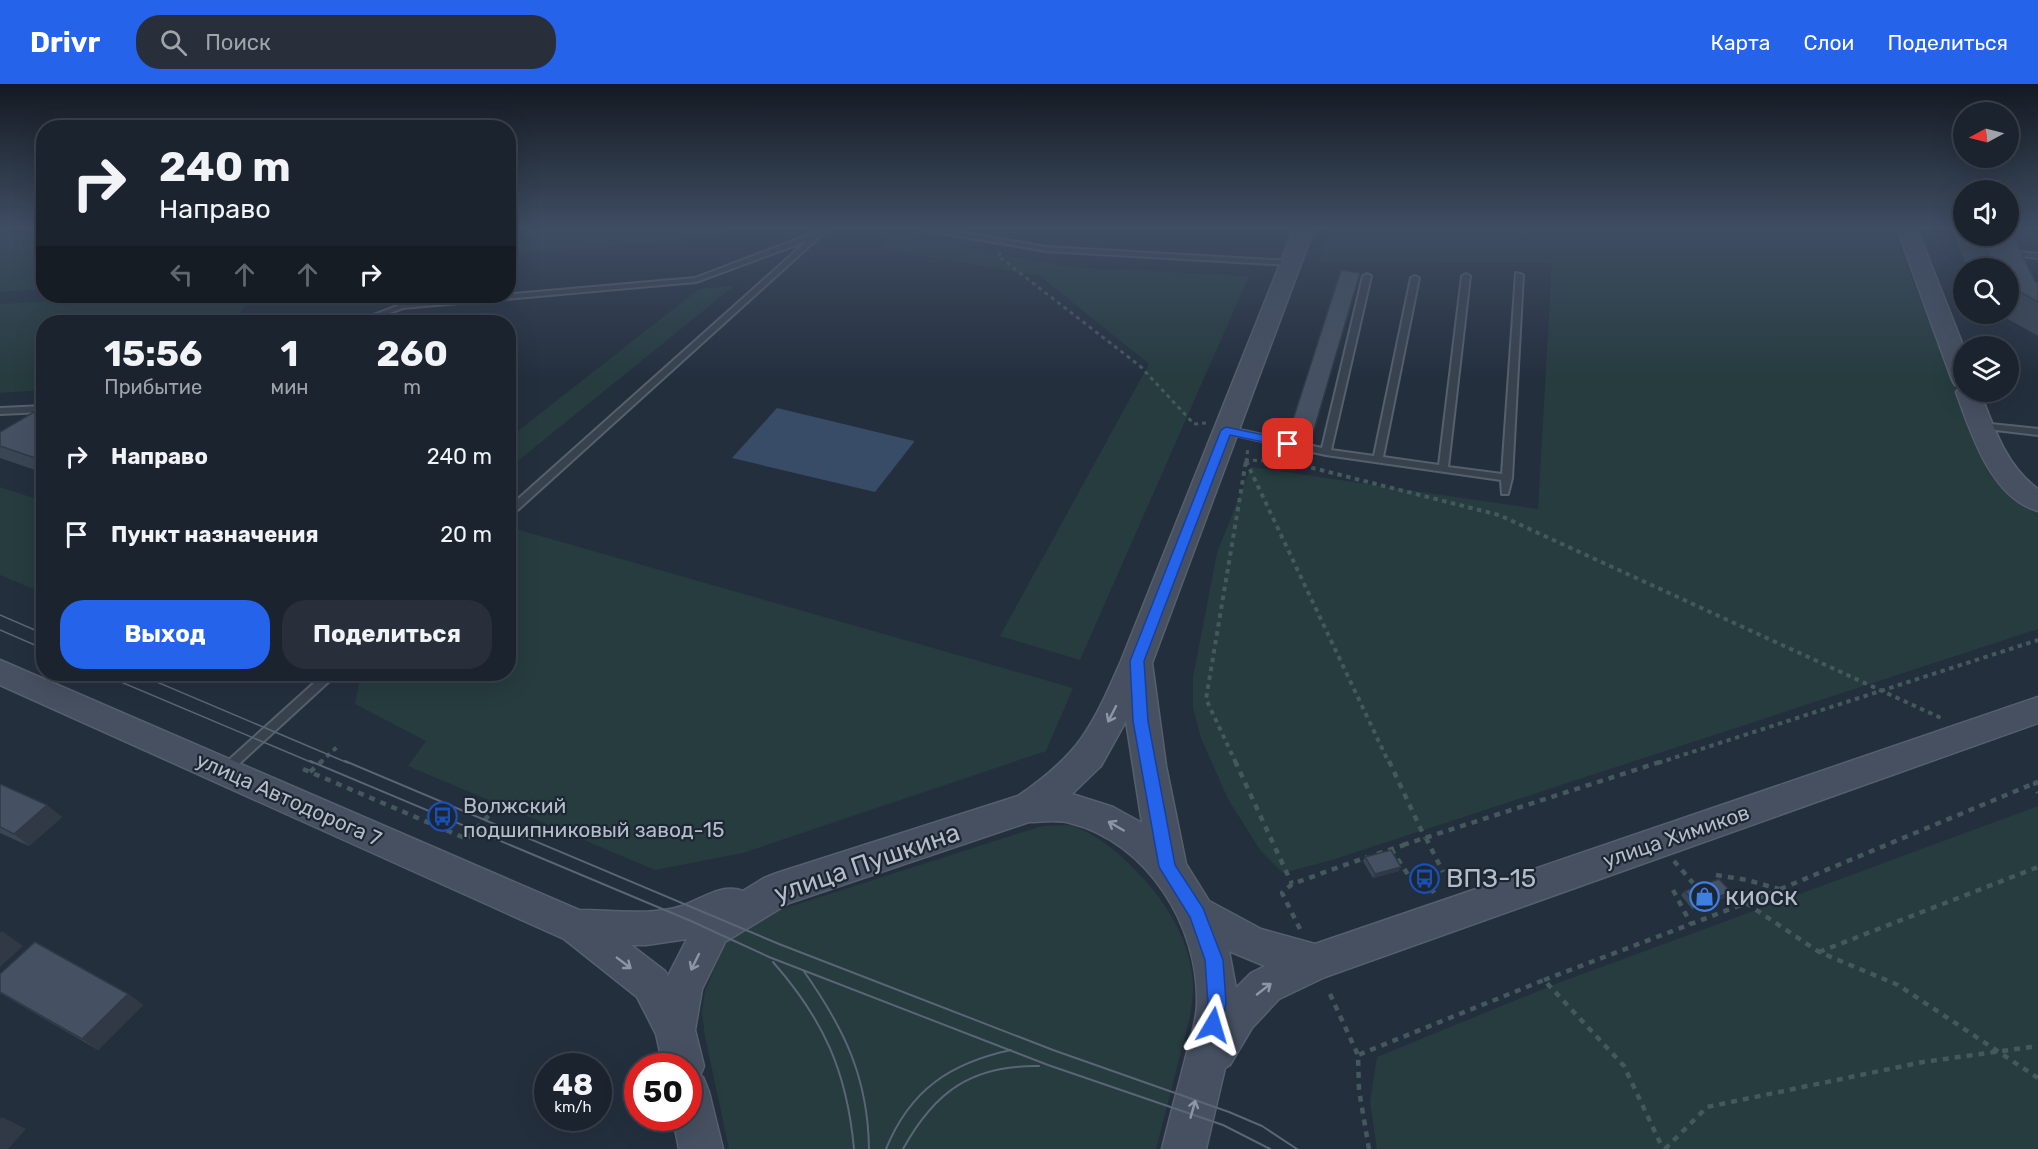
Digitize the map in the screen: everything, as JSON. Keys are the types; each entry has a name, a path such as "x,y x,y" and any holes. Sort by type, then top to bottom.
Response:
{"street":[{"name":"улица Пушкина","path":"679,1048 683,987 712,930 777,890 1029,807 1066,781 1091,754 1137,661 1235,431 1285,279"},
{"path":"1925,279 1953,351"},
{"path":"1972,402 1987,443 2014,485 2038,502"},
{"name":"улица Пушкина","path":"1137,661 1140,721 1168,867"},
{"name":"улица Автодорога 7","path":"0,672 577,927 651,984 679,1048"},
{"name":"улица Химиков","path":"1205,1069 1238,1014 1265,986 1316,965 2038,710"},
{"name":"улица Пушкина","path":"1029,807 1070,808 1109,822 1141,841 1168,867 1197,914 1214,960 1217,1003 1205,1069 1191,1114 1184,1149"},
{"name":"улица Автодорога 7","path":"577,927 646,928 679,924 691,921 706,912 777,890"},
{"path":"1197,914 1248,942 1316,965"},
{"path":"696,1131 700,1149"}],"lane":[{"path":"516,296 699,279"},
{"path":"516,507 768,279"},
{"path":"1326,452 1366,279"},
{"path":"1378,459 1415,279"},
{"path":"1443,468 1466,279"},
{"path":"1505,492 1519,279"},
{"path":"378,315 402,306 436,303"},
{"path":"0,411 36,409"},
{"path":"1981,426 2038,432"},
{"path":"1235,431 1326,452 1507,478"},
{"path":"225,770 324,681"}],"path":[{"path":"1027,279 1140,366 1194,424 1210,422 1235,431 1245,460 1443,872"},
{"path":"1245,460 1290,461 1499,515 1941,718"},
{"path":"1245,460 1206,699 1292,884"},
{"path":"1369,1149 1359,1090 1358,1055 1282,893 1292,884 1403,845 1883,692 2038,640"},
{"path":"310,772 336,747"},
{"path":"303,769 467,839 491,813"},
{"path":"1358,1055 1544,980 1746,903 2036,782 2038,793"},
{"path":"1391,849 1413,882"},
{"path":"1819,952 2038,867"},
{"path":"1716,874 1780,889"},
{"path":"1673,890 1691,924"},
{"path":"1746,903 1819,952 1898,985 2038,1078"},
{"path":"1544,980 1624,1066 1664,1149 1707,1107 1923,1062 2038,1046"}],"green space":[{"path":"0,279 36,279 36,289 0,292"},
{"path":"1043,279 1248,279 1080,660 1000,636 1149,364"},
{"path":"1551,279 1912,279 1953,380 1953,402 1962,402 1992,477 2038,509 2038,629 1332,860 1283,873 1260,850 1228,799 1201,738 1193,708 1193,677 1217,553 1251,467 1538,509"},
{"path":"734,286 516,462 516,433 699,289"},
{"path":"247,303 238,315 36,315 36,390 0,393 0,304"},
{"path":"0,487 36,499 36,590 0,575"},
{"path":"516,529 1073,688 1046,751 743,853 655,870 408,766 426,741 355,704 360,681 516,681"},
{"path":"2038,806 2038,1149 1377,1149 1370,1102 1377,1057 1558,983"},
{"path":"1069,825 1089,833 1107,845 1149,885 1168,910 1188,953 1193,983 1191,1011 1156,1149 729,1149 705,1037 702,1011 705,991 722,950 732,936 764,915 1043,826"}],"water":[{"path":"777,408 914,442 875,492 732,458"}],"building":[{"path":"1338,279 1358,279 1311,440 1288,435"},
{"path":"2019,279 2034,279 2038,283 2038,302 2019,291"},
{"path":"36,411 36,458 0,446 0,432"},
{"path":"0,784 47,805 14,834 0,827"},
{"path":"1391,850 1401,867 1375,874 1365,857"},
{"name":"киоск","path":"1719,879 1731,892 1696,905 1685,891"},
{"path":"35,942 128,994 82,1039 0,992 0,974"}],"tram line":[{"path":"0,615 36,631"},
{"path":"0,630 36,646"},
{"path":"119,681 313,763"},
{"path":"155,681 348,763"},
{"path":"310,761 803,970"},
{"path":"345,761 779,944 1053,1050 1229,1112 1262,1126 1297,1149"},
{"path":"773,962 806,1005 830,1048 846,1095 854,1149"},
{"path":"803,970 1010,1050"},
{"path":"803,970 842,1033 851,1054 864,1099 869,1149"},
{"path":"886,1149 907,1110 935,1082 969,1063 1010,1050"},
{"path":"1010,1050 1223,1125 1270,1149"},
{"path":"903,1149 928,1111 958,1085 994,1070 1039,1066"}],"place":[{"name":"Волжский подшипниковый завод-15","path":"442,817"},
{"name":"ВПЗ-15","path":"1425,878"},
{"name":"киоск","path":"1704,896"}],"route":[{"path":"1213,1025 1217,1003 1214,960 1197,914 1168,867 1149,778 1140,721 1137,661 1226,430 1288,444"}]}
